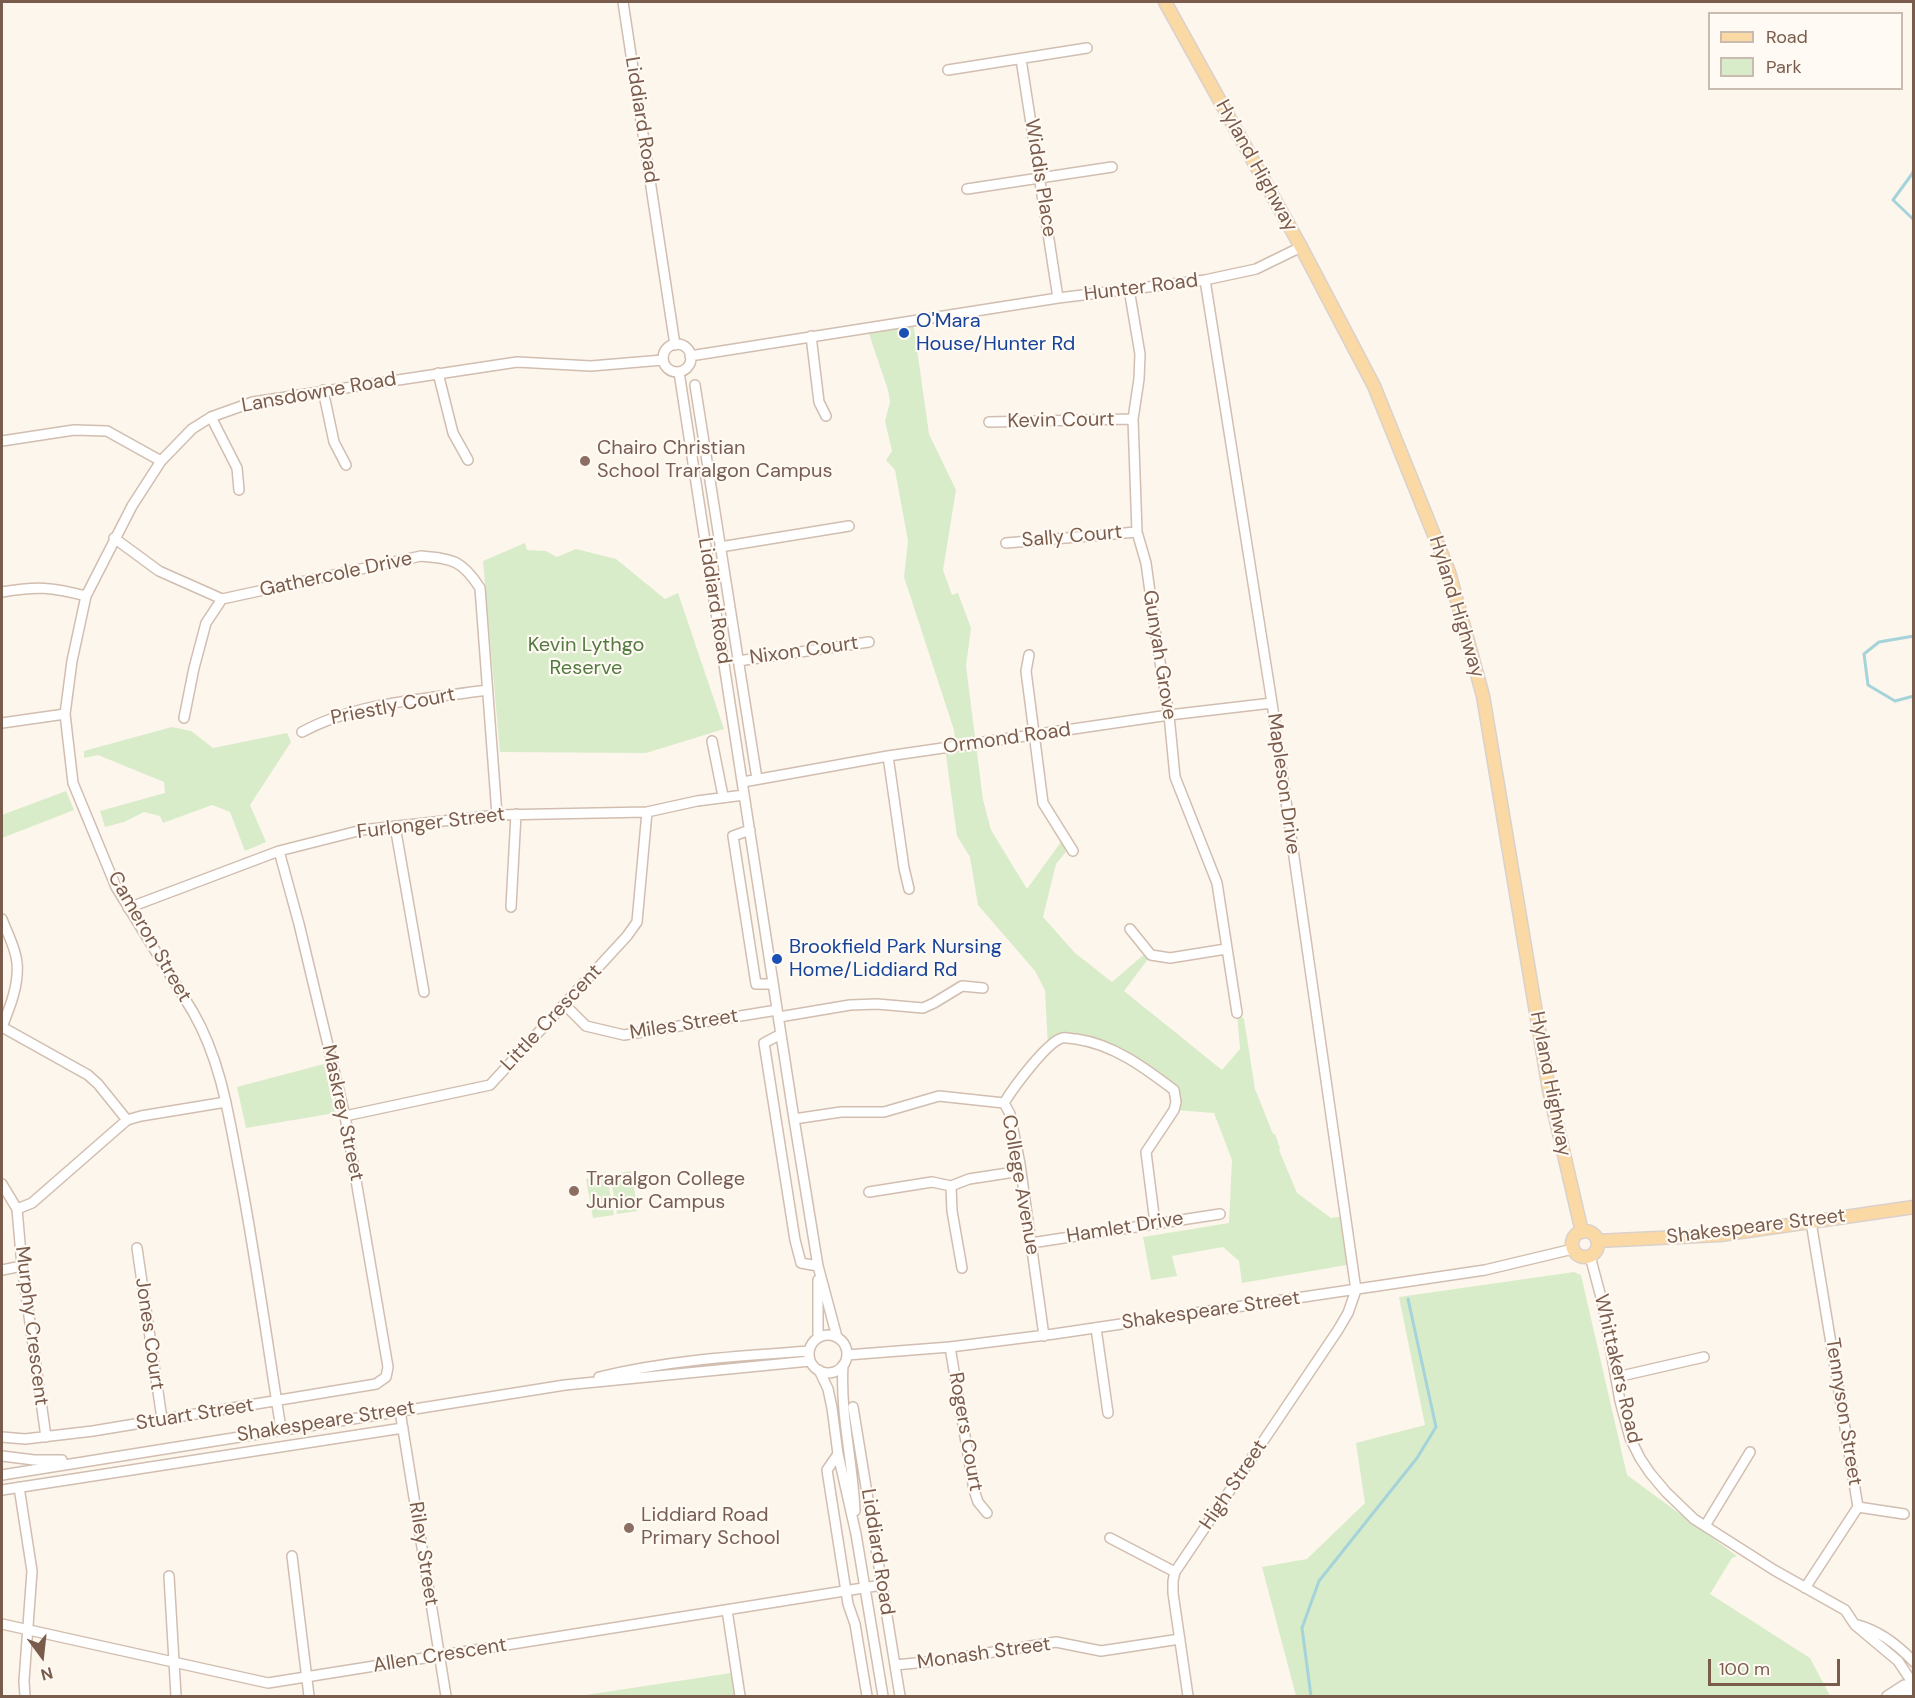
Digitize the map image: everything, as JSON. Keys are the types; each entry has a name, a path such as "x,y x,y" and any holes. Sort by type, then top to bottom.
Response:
{"main road":[{"name":"Hyland Highway","path":"1165,2 1301,247 1374,386 1449,572 1483,696 1549,1090 1582,1232"},
{"name":"Shakespeare Street","path":"1597,1241 1720,1235 1914,1207"},
{"path":"1582,1232 1592,1233 1597,1241 1596,1250 1590,1256 1582,1257 1573,1249 1575,1237 1582,1232"}],"street":[{"name":"Liddiard Road","path":"623,2 675,345"},
{"path":"948,70 1087,48"},
{"name":"Widdis Place","path":"1021,59 1058,298"},
{"path":"967,189 1112,167"},
{"name":"Hunter Road","path":"690,356 1058,298 1205,280 1256,269 1301,247"},
{"name":"Mapleson Drive","path":"1205,280 1272,703 1356,1290"},
{"name":"Gunyah Grove","path":"1129,289 1140,354 1133,419 1137,532 1146,563 1176,777 1216,883 1237,1013"},
{"path":"811,336 819,402 826,416"},
{"path":"675,345 683,346 690,356 689,365 679,372 667,368 663,360 665,352 675,345"},
{"name":"Lansdowne Road","path":"161,461 192,429 211,417 254,402 517,362 591,366 663,360"},
{"name":"Liddiard Road","path":"679,372 818,1266 837,1337"},
{"path":"438,373 453,433 468,460"},
{"name":"Liddiard Road","path":"695,385 757,779"},
{"path":"323,390 334,442 346,465"},
{"path":"211,417 237,468 239,490"},
{"name":"Kevin Court","path":"989,422 1133,419"},
{"path":"2,441 74,430 106,431 161,461"},
{"name":"Cameron Street","path":"161,461 114,538 86,596 72,661 65,714 73,783 116,887 205,1033 215,1058 248,1216 281,1429"},
{"path":"720,547 849,526"},
{"name":"Sally Court","path":"1006,543 1137,532"},
{"path":"114,538 159,571 222,599 206,623 184,718"},
{"name":"Gathercole Drive","path":"222,599 421,556 445,558 467,569 480,588 496,815"},
{"path":"2,591 34,586 86,596"},
{"name":"Nixon Court","path":"738,661 869,642"},
{"path":"1029,655 1026,671 1043,803 1073,851"},
{"name":"Priestly Court","path":"302,732 325,720 383,706 487,690"},
{"name":"Ormond Road","path":"743,782 888,756 1169,715 1272,703"},
{"path":"2,723 65,714"},
{"path":"712,741 723,796"},
{"path":"888,756 909,889"},
{"name":"Furlonger Street","path":"128,908 279,851 362,830 496,815 647,812 723,796 744,795"},
{"name":"Little Crescent","path":"345,1116 490,1086 627,936 637,922 647,812"},
{"path":"511,907 516,814"},
{"path":"394,826 424,992"},
{"path":"750,830 733,836 756,984 773,984"},
{"name":"Maskrey Street","path":"279,851 345,1116 388,1367 386,1377"},
{"path":"2,919 17,962 10,1006 2,1027 88,1075 127,1120"},
{"path":"1130,929 1151,955 1170,958 1226,949"},
{"name":"Miles Street","path":"564,1004 586,1026 624,1035 850,1005 877,1004 923,1008 962,986 983,988"},
{"path":"781,1034 764,1043 795,1240 801,1263 818,1266"},
{"path":"1004,1103 1028,1070 1051,1045 1063,1038 1083,1040 1111,1049 1153,1074 1174,1090 1176,1097 1174,1110 1146,1152 1155,1223"},
{"name":"College Avenue","path":"794,1119 841,1112 884,1112 939,1096 1004,1103 1010,1114 1021,1170 1044,1336"},
{"path":"17,1209 32,1203 127,1120 226,1102"},
{"path":"869,1192 932,1182 951,1186 969,1179 1021,1170"},
{"name":"Murphy Crescent","path":"2,1184 17,1209 22,1266 46,1437"},
{"path":"951,1186 952,1211 962,1268"},
{"name":"Hamlet Drive","path":"1031,1243 1220,1214"},
{"name":"Tennyson Street","path":"1805,1588 1858,1507 1811,1222"},
{"name":"Jones Court","path":"137,1248 162,1419"},
{"name":"Shakespeare Street","path":"847,1355 950,1347 1044,1336 1485,1270 1573,1249"},
{"name":"Whittakers Road","path":"1590,1256 1593,1275 1602,1301 1620,1401 1630,1438 1640,1458 1666,1492 1694,1519 1805,1588 1845,1610 1855,1624 1890,1653 1902,1667 1911,1684"},
{"path":"2,1270 22,1266"},
{"name":"Liddiard Road","path":"818,1266 818,1337"},
{"name":"High Street","path":"1175,1572 1338,1330 1356,1290"},
{"path":"1096,1328 1108,1413"},
{"path":"825,1335 837,1337 845,1346 847,1355 843,1365 831,1372 819,1370 810,1356 813,1342 818,1337 825,1335"},
{"name":"Rogers Court","path":"950,1347 974,1490 978,1502 987,1513"},
{"name":"Shakespeare Street","path":"89,1461 565,1385 662,1364 734,1356 810,1356"},
{"path":"1617,1377 1704,1357"},
{"name":"Liddiard Road","path":"843,1365 842,1392 854,1479 856,1534"},
{"name":"Liddiard Road","path":"819,1370 828,1389 832,1408 838,1454 856,1534 883,1696"},
{"name":"Stuart Street","path":"2,1437 25,1439 93,1431 376,1384 386,1377"},
{"name":"Liddiard Road","path":"853,1407 900,1696"},
{"name":"Riley Street","path":"400,1411 446,1696"},
{"name":"Shakespeare Street","path":"2,1490 403,1428"},
{"path":"1705,1526 1750,1452"},
{"name":"Liddiard Road","path":"838,1454 827,1470 848,1604 855,1624 867,1696"},
{"path":"2,1456 34,1460 89,1461"},
{"path":"2,1475 89,1461"},
{"path":"19,1487 32,1571 24,1681 25,1696"},
{"path":"1858,1507 1904,1514"},
{"path":"1110,1538 1175,1572 1173,1593 1188,1696"},
{"path":"292,1556 309,1696"},
{"path":"170,1576 176,1696"},
{"name":"Allen Crescent","path":"2,1624 268,1683 882,1585"},
{"path":"727,1610 740,1696"},
{"name":"Whittakers Road","path":"1855,1624 1871,1629 1903,1650 1914,1662"},
{"name":"Monash Street","path":"895,1665 937,1661 1056,1642 1101,1651 1180,1639"},
{"path":"1903,1650 1905,1659 1914,1674"},
{"path":"1887,1696 1911,1684 1911,1690 1902,1696"}],"green space":[{"path":"913,321 929,434 956,490 943,570 952,595 958,593 971,628 966,666 983,800 991,830 1027,889 1063,839 1070,847 1056,864 1043,917 1075,953 1112,982 1148,951 1151,955 1124,991 1222,1070 1240,1049 1237,1013 1244,1019 1255,1089 1297,1193 1331,1218 1345,1216 1352,1264 1242,1283 1239,1261 1223,1247 1172,1256 1177,1276 1151,1280 1143,1237 1229,1223 1232,1160 1214,1113 1174,1110 1176,1097 1157,1076 1083,1040 1063,1040 1048,1048 1045,990 1035,971 978,905 970,857 957,836 945,748 956,746 954,730 904,577 908,541 895,470 886,460 892,451 885,421 890,402 867,328"},
{"name":"Kevin Lythgo Reserve","path":"525,543 527,550 546,551 557,557 576,549 616,559 665,599 678,593 724,729 646,753 500,752 483,561"},
{"path":"172,727 191,731 213,748 287,733 291,742 250,805 266,842 245,851 230,812 212,805 163,823 160,816 144,812 124,822 105,827 100,811 165,793 164,782 98,755 84,758 84,751"},
{"path":"66,791 74,810 2,838 2,815"},
{"path":"324,1064 335,1113 246,1128 237,1087"},
{"path":"631,1171 638,1211 617,1214 610,1175"},
{"path":"607,1175 614,1215 593,1218 586,1179"},
{"path":"1574,1272 1581,1275 1627,1475 1737,1556 1732,1558 1710,1594 1810,1658 1830,1696 1296,1696 1262,1567 1307,1559 1365,1503 1356,1443 1425,1425 1399,1297"},
{"path":"731,1673 735,1696 579,1696"}],"waterway":[{"path":"1914,169 1893,200 1914,220"},
{"path":"1914,636 1879,642 1864,654 1868,685 1895,701 1914,696"},
{"path":"1311,1696 1302,1628 1319,1581 1417,1458 1436,1427 1408,1299"}],"place":[{"name":"O'Mara House/Hunter Rd","path":"904,333"},
{"name":"Chairo Christian School Traralgon Campus","path":"585,461"},
{"name":"Brookfield Park Nursing Home/Liddiard Rd","path":"777,959"},
{"name":"Traralgon College Junior Campus","path":"574,1191"},
{"name":"Liddiard Road Primary School","path":"629,1528"}]}
